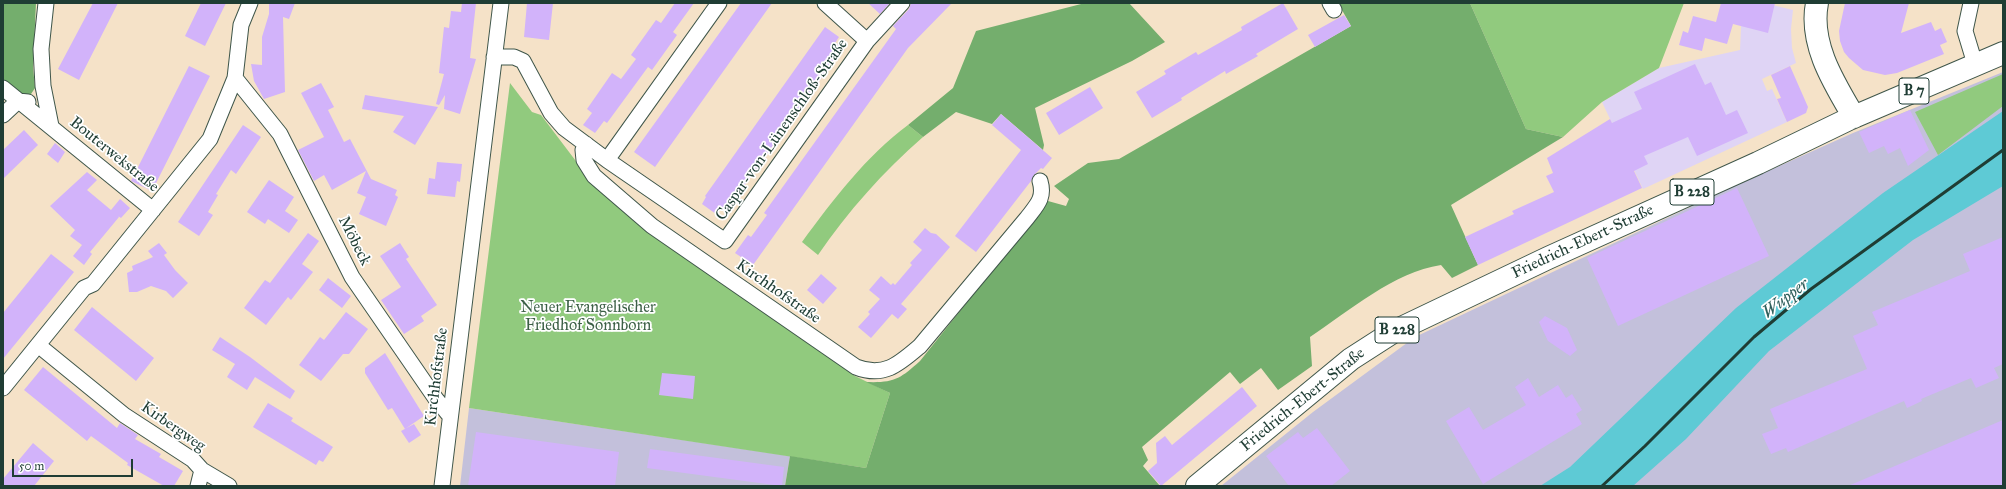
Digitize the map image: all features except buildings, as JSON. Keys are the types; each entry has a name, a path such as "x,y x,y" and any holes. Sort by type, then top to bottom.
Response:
{"main road":[{"path":"1817,3 1815,13 1816,38 1820,51 1854,118"},
{"name":"Friedrich-Ebert-Straße","path":"1197,486 1351,359 1393,332 1548,258 1854,118 2003,53"}],"street":[{"name":"Bouterwekstraße","path":"46,3 41,49 43,86 51,126"},
{"path":"3,388 84,288 93,284 210,139 235,78 241,25 250,3"},
{"name":"Kirchhofstraße","path":"442,486 500,3"},
{"path":"607,160 719,3"},
{"name":"Caspar-von-Lünenschloß-Straße","path":"825,3 867,41"},
{"name":"Caspar-von-Lünenschloß-Straße","path":"586,144 725,241 867,41 902,3"},
{"path":"1971,3 1965,31 1975,64"},
{"path":"494,57 514,57 523,61 552,113 564,128 586,144"},
{"name":"Möbeck","path":"235,78 280,134 352,277 436,399 450,416"},
{"name":"Bouterwekstraße","path":"18,101 38,103 43,86"},
{"name":"Bouterwekstraße","path":"3,88 153,210"},
{"path":"3,115 18,101"},
{"name":"Kirchhofstraße","path":"586,144 583,150 584,160 594,176 652,226 856,367 872,372 887,369 904,360 920,346 1036,207 1040,201 1043,190 1040,181"},
{"name":"Kirbergweg","path":"38,345 124,415 193,460 202,470 229,486"},
{"name":"Kirbergweg","path":"198,486 202,470"}],"shaded area":[{"path":"1742,3 1764,3 1793,10 1791,29 1792,48 1796,63 1762,79 1767,91 1772,89 1787,122 1643,189 1602,102 1659,68 1740,50"},
{"path":"2003,72 2003,486 1221,486 1313,412 1415,337 1739,184 1853,133"},
{"path":"469,408 790,456 785,486 460,486"}],"green space":[{"path":"3,3 36,3 33,67 35,88 31,94 24,96 3,81"},
{"path":"1085,3 1129,3 1165,42 1132,61 1035,108 1044,145 1043,150 1001,114 992,124 956,112 923,137 908,125 953,88 976,31"},
{"path":"1338,3 1470,3 1526,129 1563,137 1451,205 1478,265 1452,278 1441,265 1423,269 1389,284 1372,294 1310,337 1312,366 1278,390 1261,368 1240,384 1230,372 1142,447 1148,460 1143,466 1160,486 785,486 790,456 866,468 890,393 866,382 883,382 896,379 920,361 1048,201 1066,206 1069,199 1054,186 1088,163 1119,159 1351,26"},
{"path":"1470,3 1684,3 1659,68 1602,102 1563,137 1526,129"},
{"path":"2003,74 2003,106 1938,155 1915,112"},
{"name":"Neuer Evangelischer Friedhof Sonnborn","path":"510,83 532,112 541,115 591,181 648,229 855,376 890,393 866,468 469,408"},
{"path":"908,125 923,137 880,178 841,223 818,255 802,242 851,179 878,150"}],"water":[{"name":"Wupper","path":"2003,111 2003,186 1913,240 1769,351 1686,439 1633,486 1540,486 1570,467 1736,308 1883,193"}],"railway":[{"path":"1602,486 1645,446 1754,337 1811,289 2003,150"}]}
